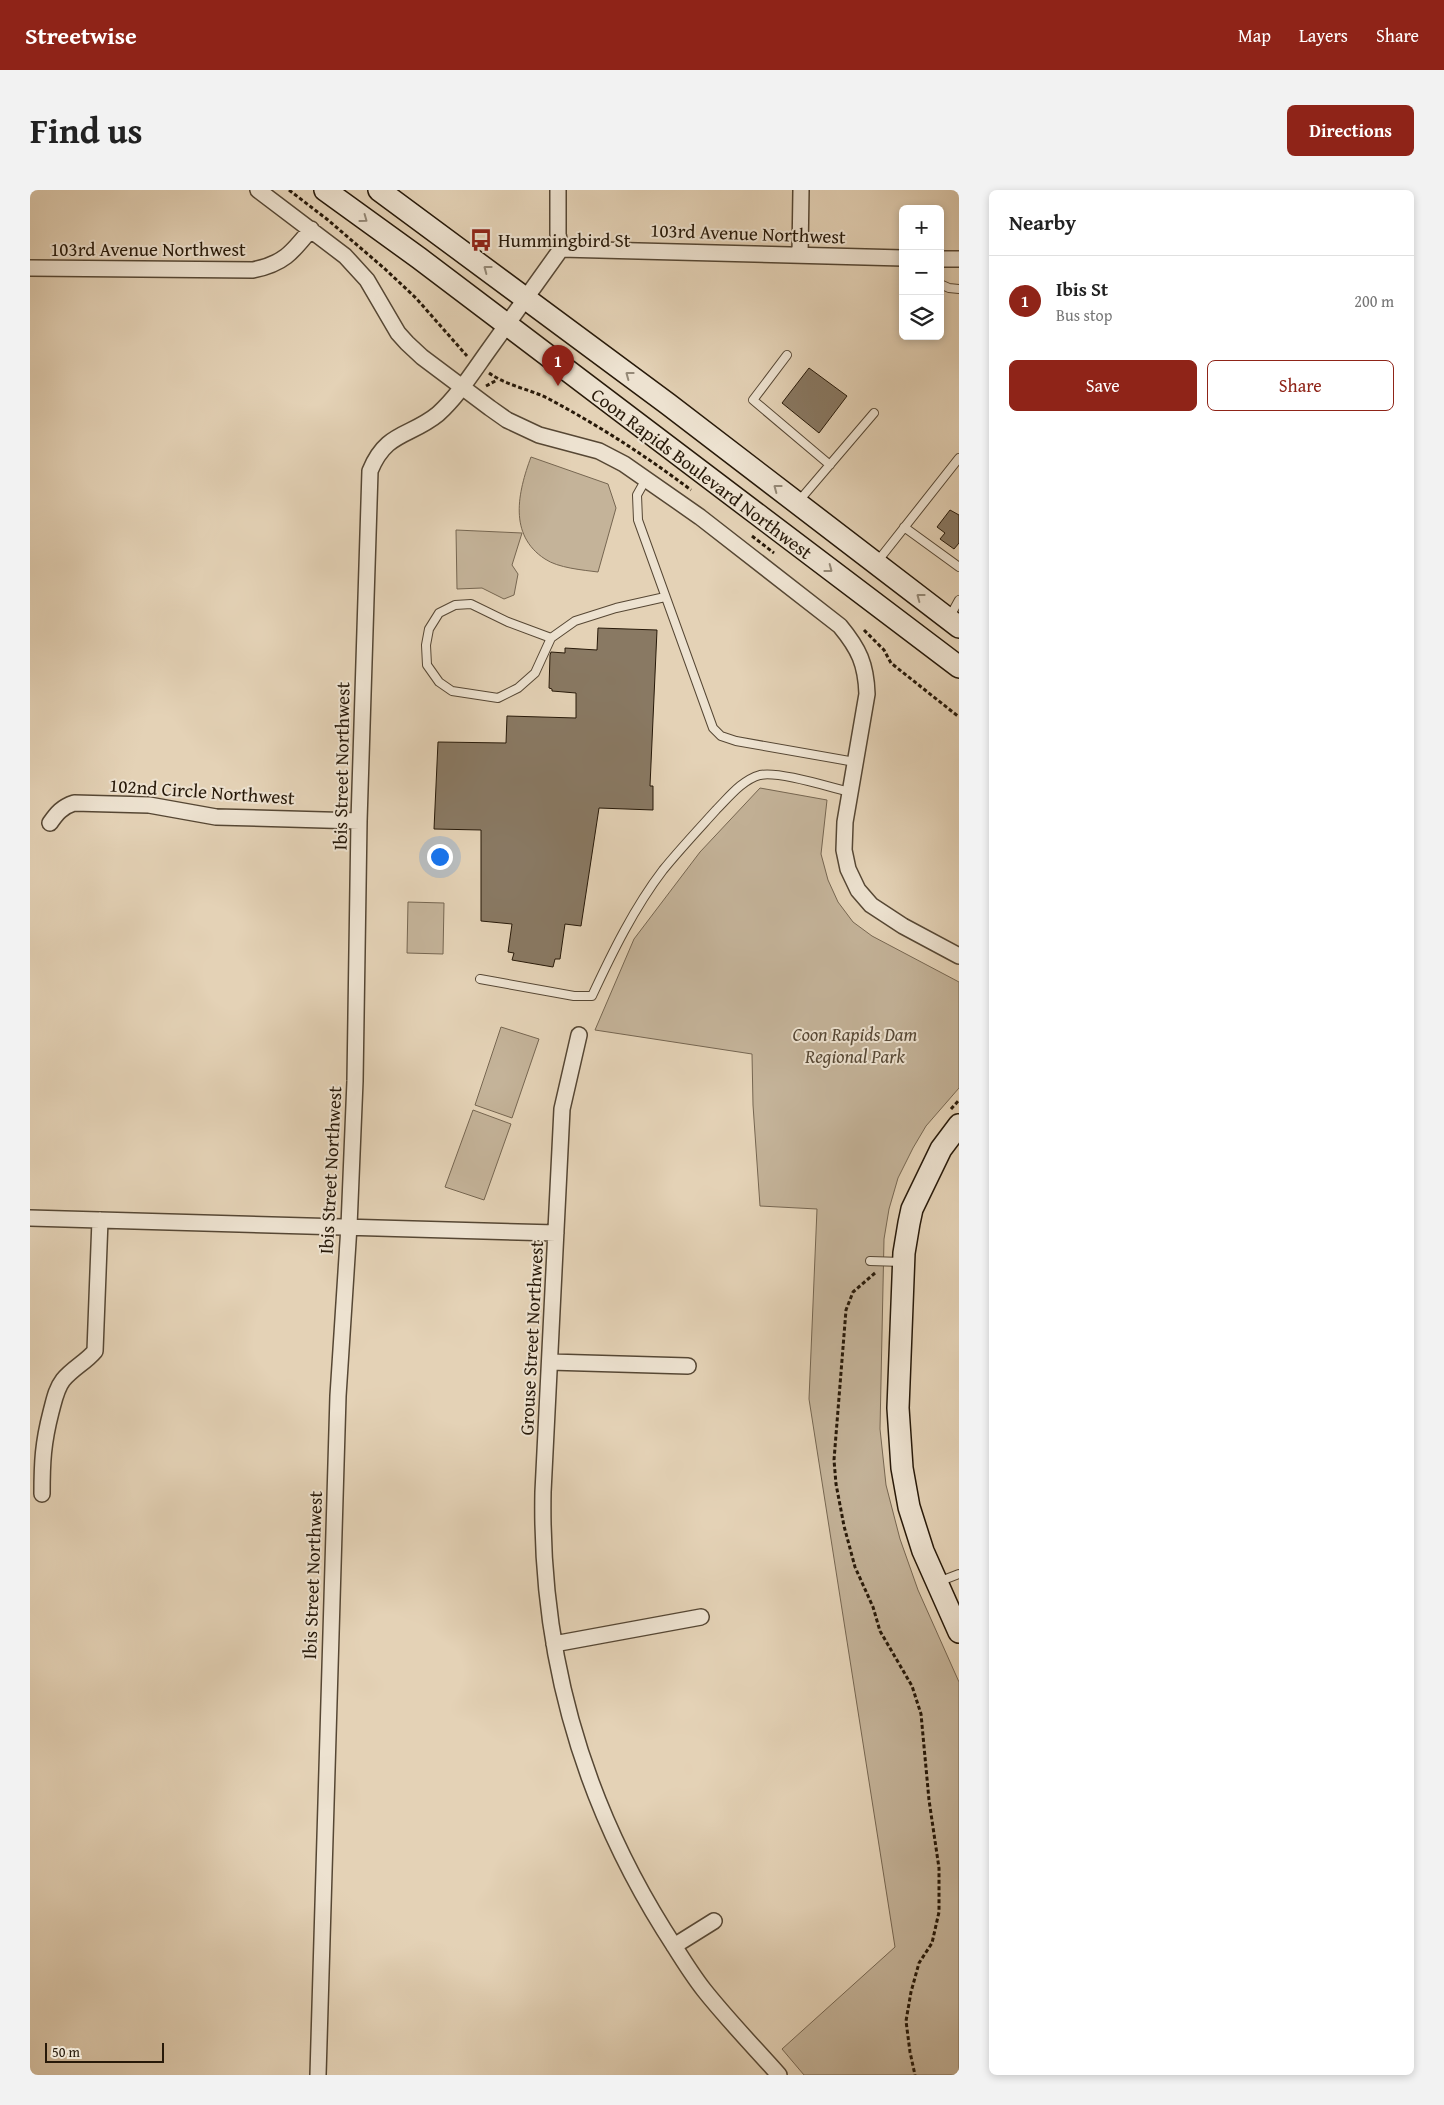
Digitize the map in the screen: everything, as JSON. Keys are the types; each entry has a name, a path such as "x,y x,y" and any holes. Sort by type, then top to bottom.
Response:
{"main road":[{"name":"Coon Rapids Boulevard Northwest","path":"325,190 507,325 959,667"},
{"name":"Coon Rapids Boulevard Northwest","path":"380,190 526,298 954,623"},
{"path":"400,190 414,201 444,237"},
{"path":"952,1120 941,1149 912,1209 906,1238 895,1261 900,1453 909,1507 923,1551 959,1632"}],"street":[{"path":"258,190 331,243 367,280 398,333 407,343 422,357 490,408 520,427 539,436 599,451 619,460 700,517 840,626 862,658 867,685 843,838 848,869 858,890 878,911 959,956"},
{"path":"558,190 558,234 561,249"},
{"path":"800,254 801,190"},
{"name":"103rd Avenue Northwest","path":"30,268 252,270 272,265 291,254 311,229"},
{"name":"103rd Avenue Northwest","path":"561,249 899,258"},
{"name":"Ibis Street Northwest","path":"318,2075 338,1396 354,1081 359,821 370,471 386,444 400,434 436,415 445,407 561,249"},
{"path":"944,259 959,259"},
{"name":"102nd Circle Northwest","path":"50,823 58,811 74,803 157,806 216,816 359,821"},
{"name":"Grouse Street Northwest","path":"579,1035 562,1109 542,1530 545,1580 554,1644 575,1736 590,1783 629,1870 674,1946 704,1989 778,2075"},
{"path":"30,1218 556,1232"},
{"path":"42,1494 44,1442 56,1392 62,1381 96,1351 100,1220"},
{"path":"550,1362 688,1366"},
{"path":"554,1644 701,1617"},
{"path":"674,1946 714,1921"}],"lane":[{"path":"944,286 959,289"},
{"path":"787,355 753,400 830,465"},
{"path":"797,504 874,414"},
{"path":"875,563 959,458"},
{"path":"647,478 637,495 638,520 713,728 720,736 736,741 855,762"},
{"path":"904,527 959,568"},
{"path":"551,638 508,622 471,604 455,604 438,613 429,629 426,645 428,665 438,682 452,691 498,698 518,688 534,673 551,638 575,621 616,608 665,597"},
{"path":"954,623 959,600"},
{"path":"480,980 574,996 592,996 613,951 663,871 693,836 749,779 763,775 780,776 850,792"},
{"path":"870,1261 895,1261"},
{"path":"936,1583 959,1574"}],"path":[{"path":"289,190 328,220 385,269 422,305 462,352"},
{"path":"952,1120 959,1100"},
{"path":"895,1261 853,1292 846,1310 834,1460 844,1526 855,1567 873,1607 880,1630 912,1686 921,1714 929,1800 939,1868 939,1912 932,1943 919,1963 906,2021 915,2075"}],"green space":[{"path":"531,457 608,484 616,508 598,572 571,568 550,562 533,549 525,538 519,512 520,498 522,484"},
{"path":"456,530 522,533 512,565 518,574 514,595 504,599 482,588 457,589"},
{"name":"Coon Rapids Dam Regional Park","path":"760,788 827,800 821,854 828,880 838,902 853,922 872,936 959,982 959,1088 926,1126 913,1148 898,1178 889,1209 884,1239 880,1429 886,1485 900,1539 918,1590 959,1682 959,2075 804,2075 782,2049 895,1947 809,1399 817,1209 760,1206 753,1105 752,1054 595,1030 634,939 700,852"},
{"path":"408,902 444,903 443,954 407,953"},
{"path":"501,1027 539,1039 512,1118 475,1105"},
{"path":"473,1110 511,1124 484,1200 445,1187"}],"building":[{"path":"809,368 847,396 819,433 782,403"},
{"path":"950,510 959,515 959,543 954,549 940,539 945,533 937,527"},
{"path":"598,628 657,630 650,786 653,786 653,810 599,808 581,926 565,924 560,959 555,959 553,967 512,960 514,953 508,952 512,924 481,921 481,830 434,829 438,742 506,743 507,716 576,718 576,693 552,691 549,688 550,655 551,652 565,653 565,648 597,650"}],"place":[{"name":"Hummingbird St","path":"481,240"},
{"name":"Ibis St","path":"558,386"}]}
